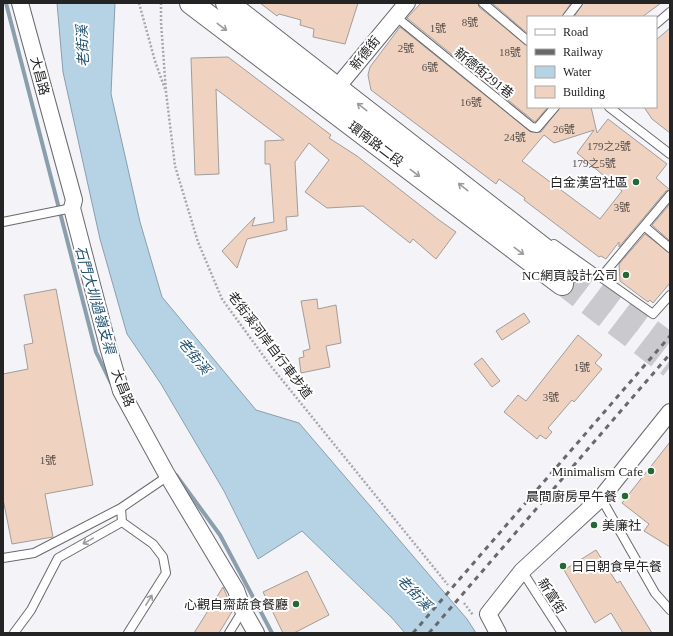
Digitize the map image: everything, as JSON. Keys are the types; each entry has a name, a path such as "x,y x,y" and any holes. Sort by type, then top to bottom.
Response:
{"main road":[{"name":"環南路二段","path":"191,3 323,104 485,215 567,278"},
{"name":"環南路二段","path":"227,3 337,87 485,215"}],"street":[{"name":"大昌路","path":"20,3 73,204 79,206 118,353 130,389 168,476"},
{"name":"新德街","path":"323,104 407,3"},
{"path":"498,633 488,614 522,571 601,498 670,412"},
{"path":"168,476 236,590 243,610 256,633"}],"lane":[{"path":"482,3 527,40"},
{"path":"568,16 578,3"},
{"path":"657,23 670,12"},
{"name":"新德街291巷","path":"395,16 532,127 537,128 554,108"},
{"path":"610,108 670,154"},
{"path":"602,276 670,195"},
{"path":"3,222 73,204"},
{"path":"485,215 532,229"},
{"path":"644,226 670,248"},
{"path":"544,237 602,276 653,314 670,295"},
{"path":"3,558 34,553 121,508 168,476"},
{"path":"601,498 655,593 670,610"},
{"path":"121,508 122,522"},
{"path":"14,633 31,610 58,558 122,522"},
{"path":"122,522 153,544 163,557 166,573 128,633"},
{"name":"新富街","path":"522,571 562,633"},
{"path":"229,633 243,610"}],"path":[{"path":"139,3 155,61 166,92"},
{"name":"老街溪河岸自行車步道","path":"161,3 166,92 175,166 198,242 222,299 270,365 448,585"}],"water":[{"name":"老街溪","path":"57,3 115,3 111,94 140,222 162,297 256,410 299,423 467,619 476,633 405,633 392,618 302,531 258,559 224,491 161,384 127,334 100,239 63,72"}],"building":[{"path":"260,3 358,3 345,44 313,37 314,29 300,25 301,20 279,14 277,16"},
{"path":"421,3 478,3 479,7 527,45 527,108 547,108 535,122 407,18"},
{"path":"492,3 571,3 563,16 527,16 527,33"},
{"path":"583,3 661,3 643,16 575,16"},
{"path":"400,27 531,132 541,132 559,108 591,108 597,133 608,119 667,164 656,178 670,190 666,191 619,247 619,242 606,259 601,256 599,257 524,200 525,198 499,179 496,184 371,90 368,75 370,67","holes":["594,130 577,153 622,191 600,219 522,161 544,135 554,143"]},
{"path":"670,28 670,133 652,119 645,108 657,108 657,39"},
{"path":"228,57 331,135 329,138 357,156 456,232 436,259 413,239 410,243 363,206 327,208 305,192 329,160 309,143 295,162 298,216 286,217 287,230 247,239 237,268 222,251 255,217 252,226 274,222 270,164 265,164 265,141 284,140 216,89 219,174 195,175 191,58"},
{"path":"670,204 670,241 652,225"},
{"path":"645,234 670,253 670,283 653,303 650,300 648,302 620,281 619,264"},
{"path":"56,289 93,485 45,494 53,537 12,544 3,499 3,374 28,369 24,345 33,343 24,295"},
{"path":"317,299 318,309 336,305 341,343 326,346 330,367 301,373 299,358 304,357 303,351 310,349 301,301"},
{"path":"524,313 530,322 502,340 496,331"},
{"path":"578,335 602,355 595,363 602,369 574,402 572,400 548,428 552,432 546,439 540,435 537,439 504,412 518,395 526,401"},
{"path":"482,358 500,381 492,387 474,364"},
{"path":"670,442 670,547 644,531 649,524 622,503"},
{"path":"596,550 617,583 620,581 652,633 623,633 611,613 595,623 564,570"},
{"name":"心觀自齋蔬食餐廳","path":"307,571 329,615 294,633 283,633 263,592"},
{"path":"223,587 233,610 219,633 194,633"}],"waterway":[{"name":"石門大圳過嶺支渠","path":"6,3 96,352 111,383"},
{"name":"石門大圳過嶺支渠","path":"176,475 220,535 272,633"}],"tunnel":[{"path":"572,271 670,344"},
{"path":"562,284 670,367"}],"railway":[{"path":"413,633 670,336"},
{"path":"429,633 670,354"}],"place":[{"name":"白金漢宮社區","path":"636,182"},
{"name":"NC網頁設計公司","path":"626,275"},
{"name":"Minimalism Cafe","path":"651,471"},
{"name":"晨間廚房早午餐","path":"625,496"},
{"name":"美廉社","path":"594,525"},
{"name":"日日朝食早午餐","path":"563,566"},
{"name":"心觀自齋蔬食餐廳","path":"296,604"}]}
